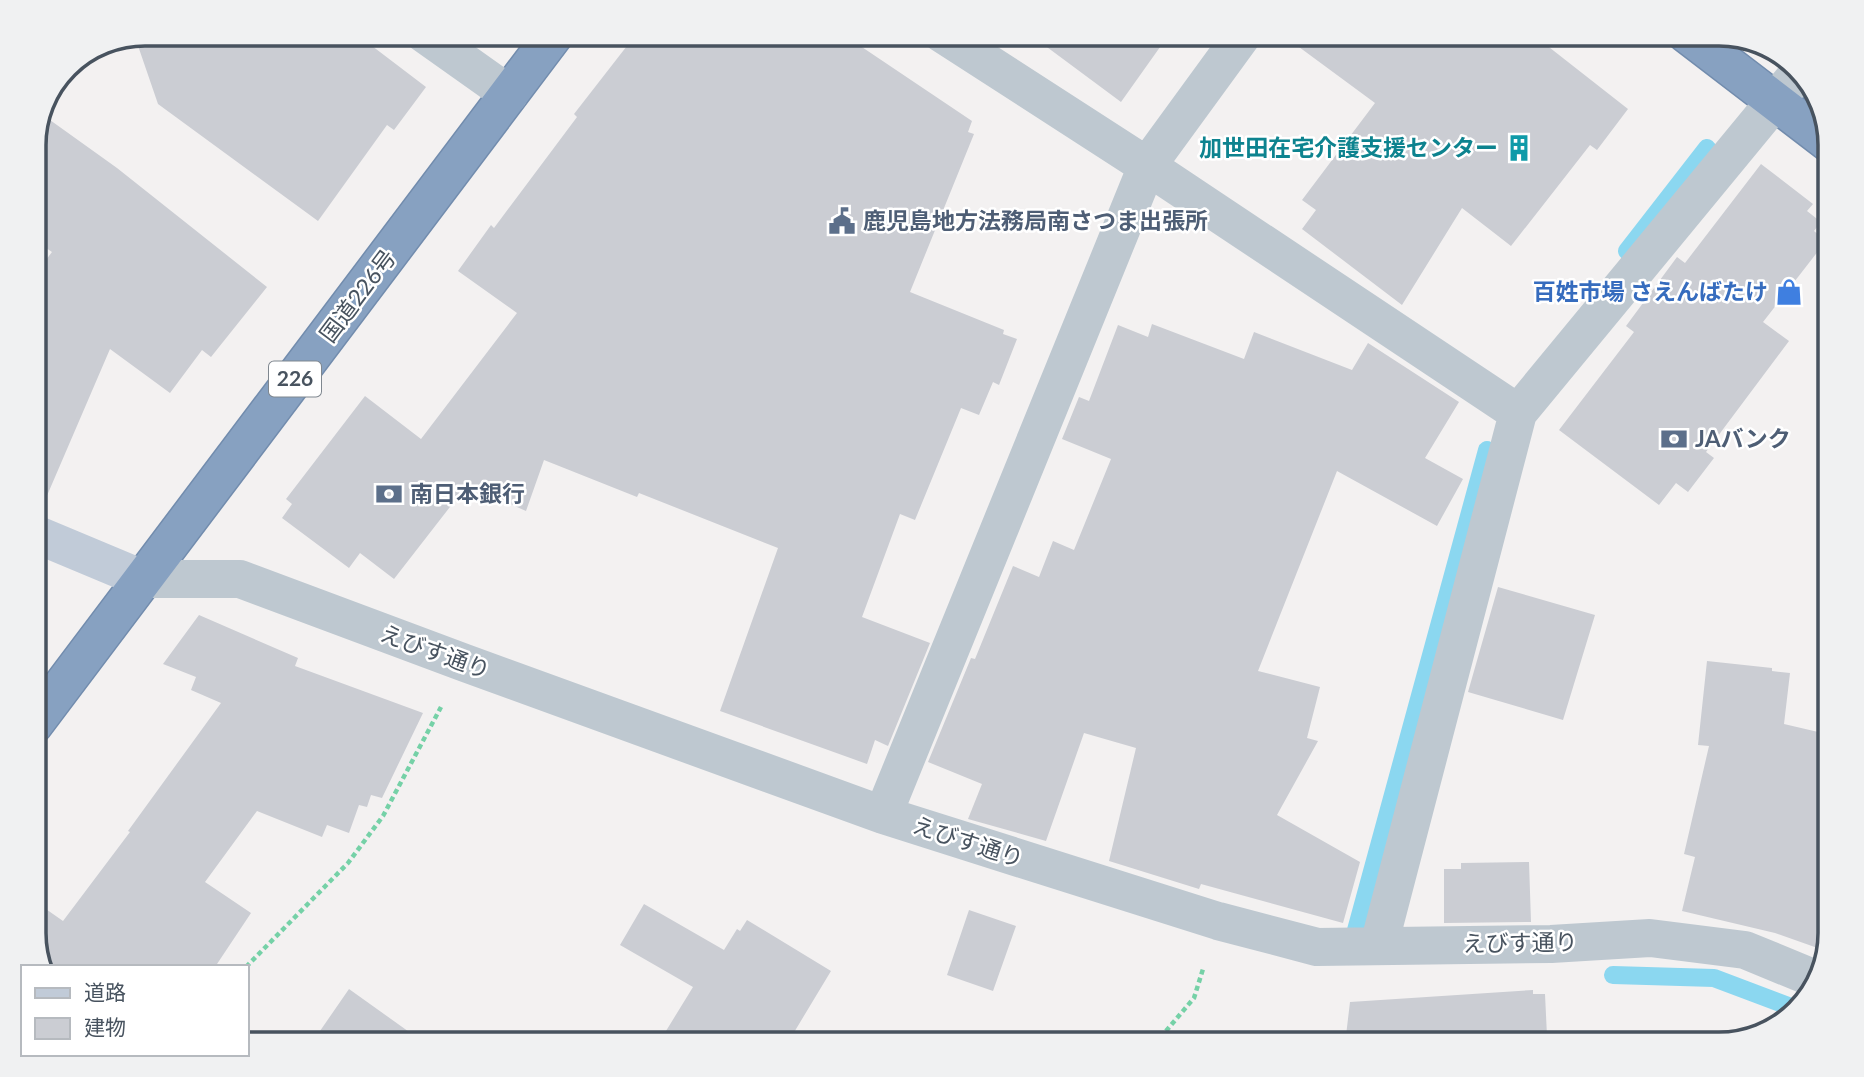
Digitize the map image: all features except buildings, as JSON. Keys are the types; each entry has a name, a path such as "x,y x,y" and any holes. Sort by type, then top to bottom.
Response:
{"highway":[{"name":"国道226号","path":"46,708 545,46"},
{"path":"1703,46 1818,134"}],"street":[{"path":"441,46 509,94"},
{"path":"961,46 1518,413"},
{"path":"883,816 1147,166 1235,46"},
{"path":"1379,945 1518,413 1793,78"},
{"path":"46,538 143,579"},
{"name":"えびす通り","path":"143,579 240,579 883,816 1218,921 1317,947 1551,944 1650,938 1745,950 1808,976"}],"path":[{"path":"248,965 348,863 383,816 465,663"},
{"path":"1165,1032 1194,998 1218,921"}],"waterway":[{"path":"1627,251 1707,148"},
{"path":"1356,930 1487,450"},
{"path":"1613,975 1714,978 1787,1006"}],"place":[{"name":"加世田在宅介護支援センター","path":"1519,148"},
{"name":"鹿児島地方法務局南さつま出張所","path":"842,221"},
{"name":"百姓市場 さえんばたけ","path":"1789,292"},
{"name":"JAバンク","path":"1674,439"},
{"name":"南日本銀行","path":"389,494"}]}
